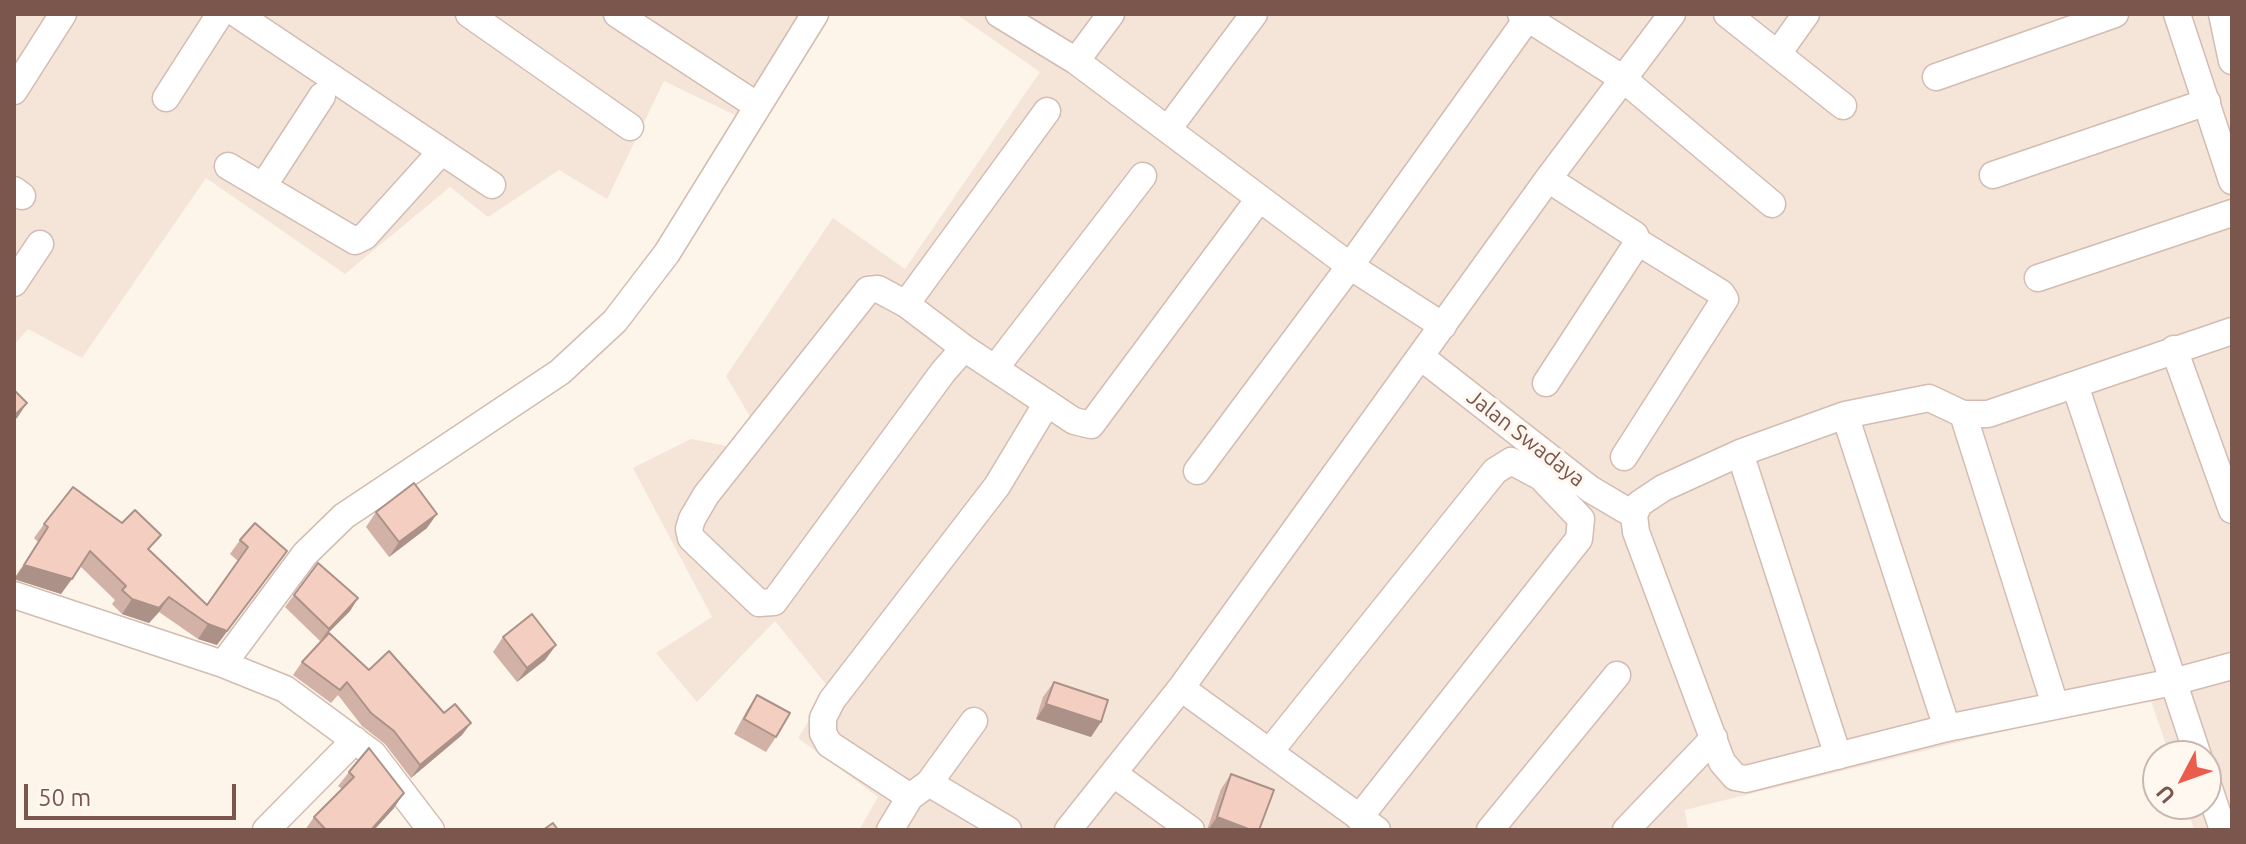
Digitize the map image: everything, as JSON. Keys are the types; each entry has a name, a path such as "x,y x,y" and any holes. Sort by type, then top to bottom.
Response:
{"street":[{"path":"14,91 63,14"},
{"path":"166,98 220,14"},
{"path":"237,14 492,185"},
{"path":"469,14 630,127"},
{"path":"617,14 756,105"},
{"path":"223,664 305,554 344,516 560,372 615,321 667,253 815,14"},
{"path":"999,14 1076,61 1350,266 1443,326"},
{"path":"1076,61 1111,14"},
{"path":"1168,129 1254,14"},
{"path":"1068,830 1181,688 1548,179 1672,14"},
{"path":"1727,14 1779,52 1843,106"},
{"path":"1779,52 1806,14"},
{"path":"1936,77 2115,14"},
{"path":"2177,14 2232,181"},
{"path":"2222,14 2232,61"},
{"path":"1197,471 1350,266 1524,16 1622,78 1772,204"},
{"path":"264,185 322,96"},
{"path":"1993,175 2207,102"},
{"path":"906,304 1047,111"},
{"path":"228,166 264,185 321,224 355,241 365,236 440,153"},
{"path":"996,367 1143,176"},
{"path":"1548,179 1635,235 1638,242 1721,293 1725,299 1624,457"},
{"path":"964,348 943,372 774,602 759,603 691,538 689,529 692,519 706,495 868,290 878,289 906,304 964,348 1082,426 1096,420 1259,199"},
{"path":"2038,278 2232,213"},
{"path":"1546,383 1638,242"},
{"path":"14,283 40,244"},
{"path":"2232,331 1988,414 1963,414 1929,398 1845,415 1740,453 1663,488 1639,504 1634,515 1636,532 1728,772 1746,779 1947,728 2173,682 2232,666"},
{"path":"2174,349 2232,510"},
{"name":"Jalan Swadaya","path":"1421,357 1590,489 1634,515"},
{"path":"2075,385 2193,740"},
{"path":"1008,830 829,744 823,733 823,718 832,700 997,486 1047,403"},
{"path":"1963,414 2055,705"},
{"path":"1845,415 1947,728"},
{"path":"1740,453 1838,756"},
{"path":"1181,688 1271,750 1368,824 1579,539 1581,519 1541,477 1511,461 1495,471 1271,750"},
{"path":"14,595 223,664 285,689 373,754 431,830"},
{"path":"1490,830 1617,675"},
{"path":"890,830 974,721"},
{"path":"1634,825 1714,738"},
{"path":"266,830 355,740"},
{"path":"1114,774 1191,830"}],"shaded area":[{"path":"14,14 808,14 743,119 664,81 607,199 559,170 488,217 450,187 345,274 206,178 82,358 28,329 14,345"},
{"path":"956,14 2232,14 2232,830 2194,830 2191,820 2222,820 2222,740 2164,740 2149,695 1685,810 1688,830 859,830 878,797 798,738 829,688 775,621 697,702 656,653 712,617 633,468 691,439 732,447 752,420 726,376 833,218 905,269 1040,72"}],"building":[{"path":"14,390 27,403 14,416"},
{"path":"414,483 437,514 399,542 376,512"},
{"path":"73,487 122,523 135,510 161,535 148,549 207,605 248,547 240,540 255,523 287,551 227,631 208,624 169,597 159,608 132,599 122,590 126,586 90,551 72,579 24,565 48,527 44,524"},
{"path":"318,563 358,598 329,629 294,595"},
{"path":"532,614 556,645 527,668 503,637"},
{"path":"329,633 369,670 389,651 444,713 455,704 471,723 420,765 394,731 371,713 347,682 340,690 302,662"},
{"path":"1054,682 1108,700 1101,722 1046,704"},
{"path":"757,695 790,713 776,737 744,719"},
{"path":"369,748 404,793 371,830 326,830 314,817 354,777 349,772"},
{"path":"1231,774 1274,790 1259,830 1217,817"},
{"path":"553,823 558,830 543,830"}]}
